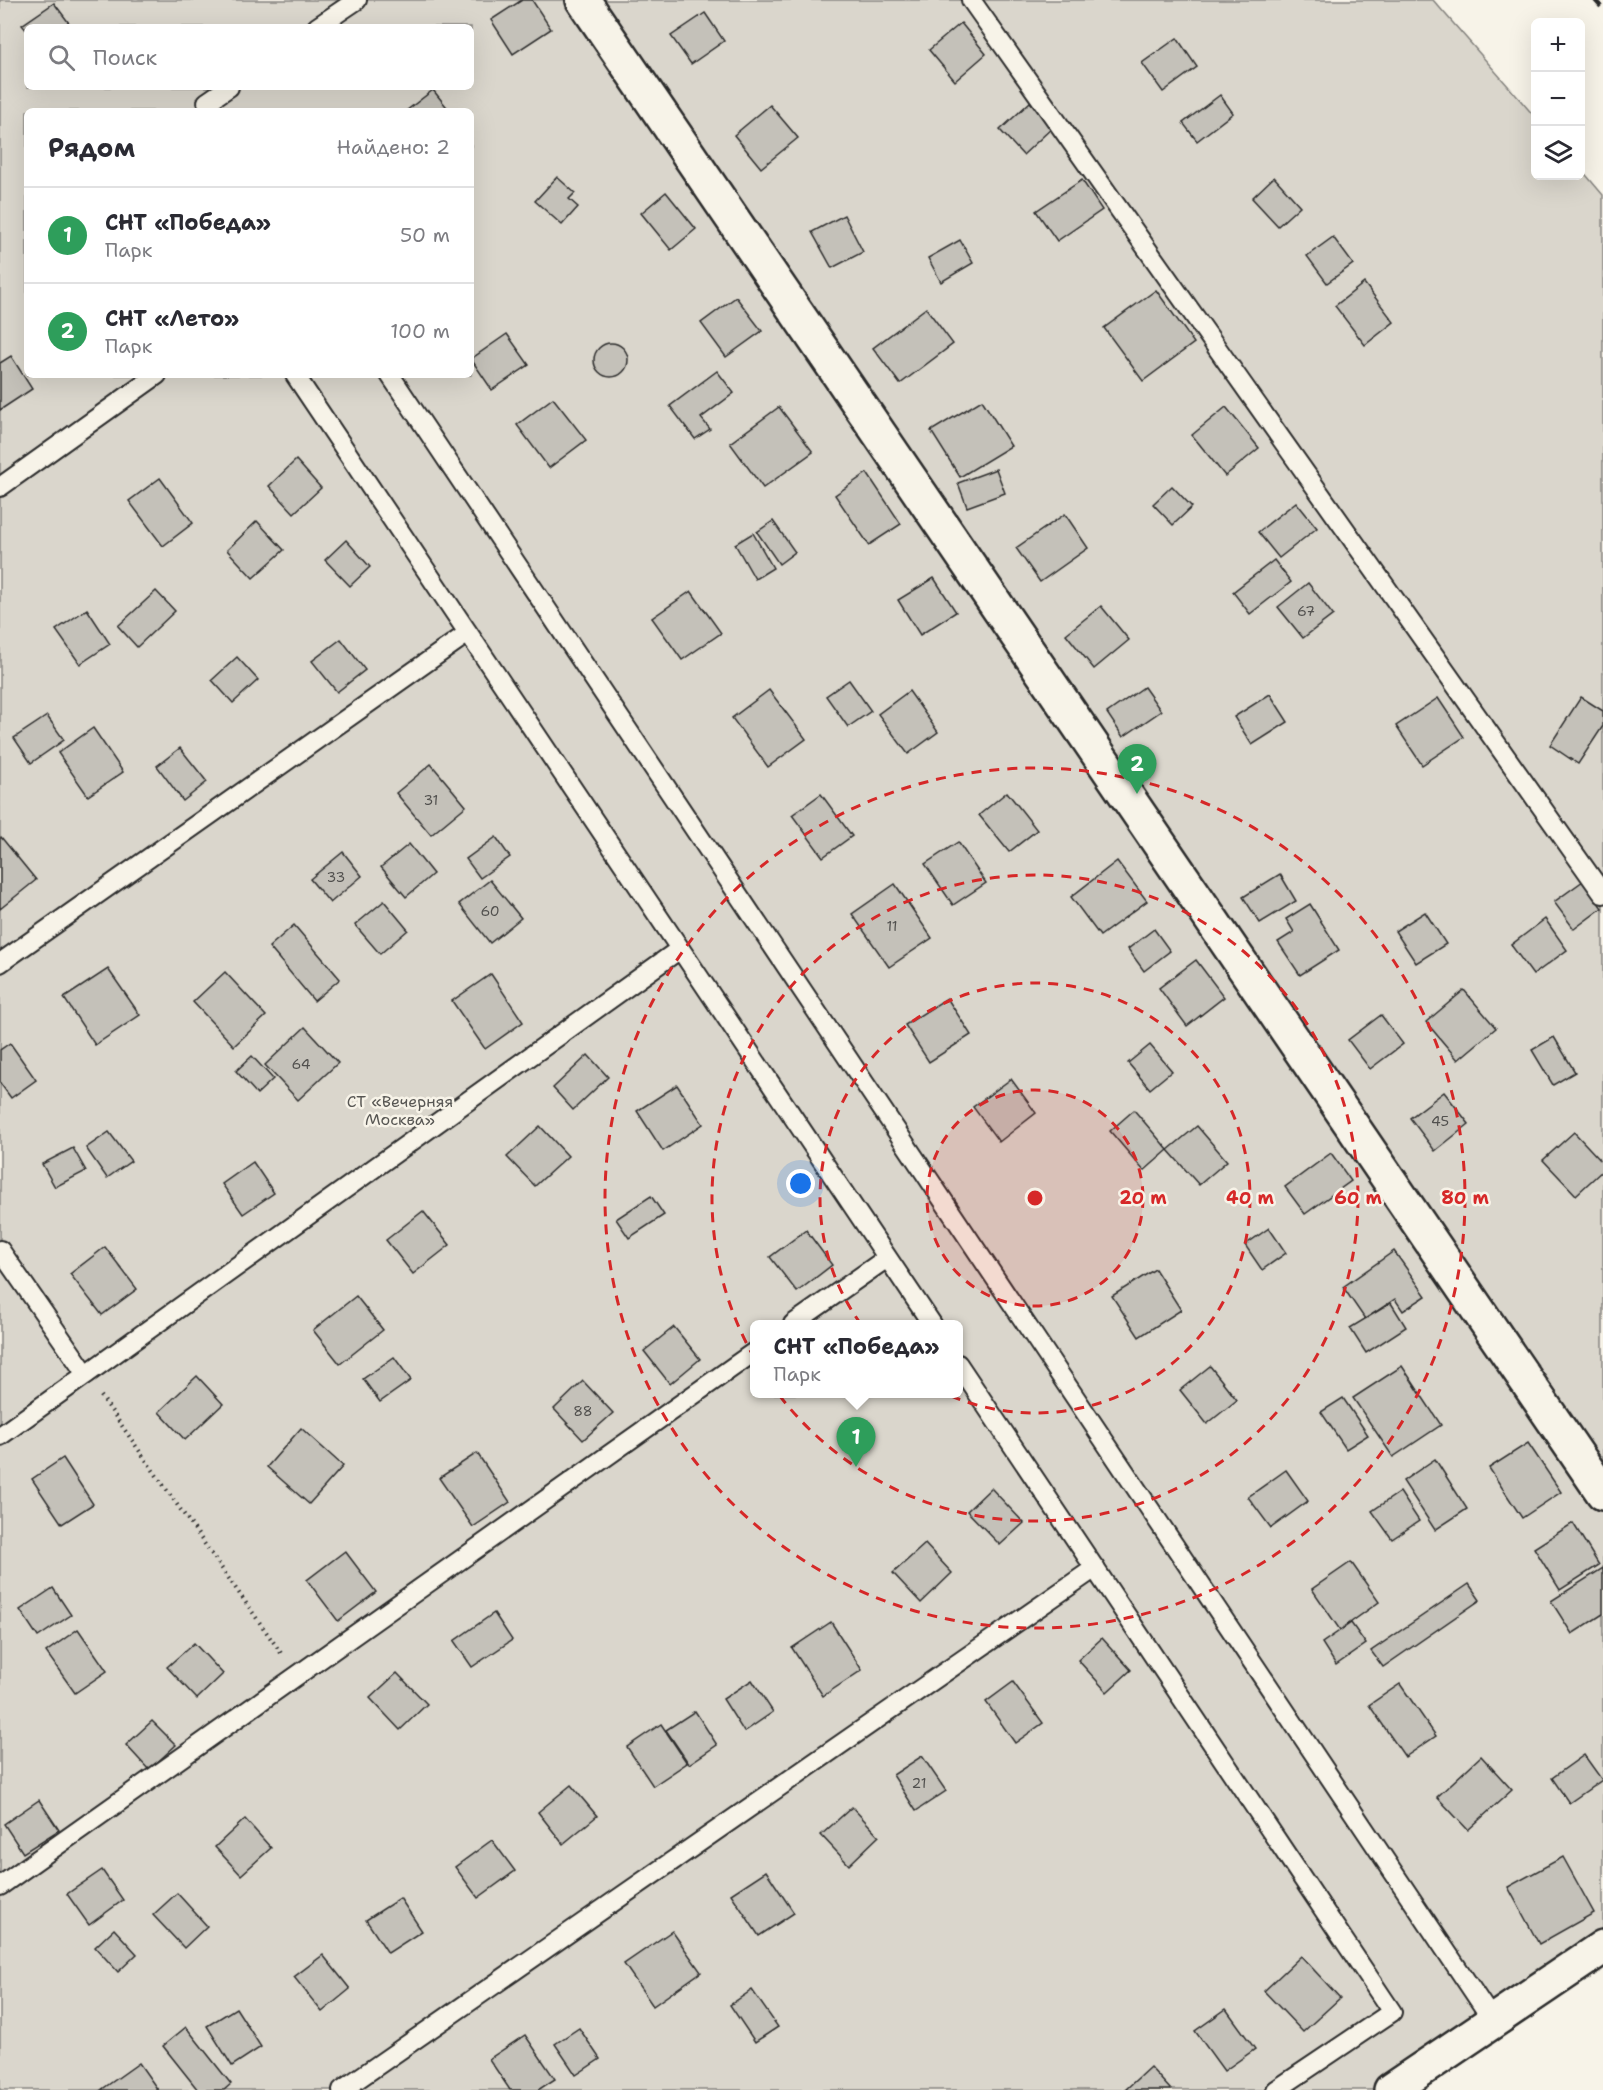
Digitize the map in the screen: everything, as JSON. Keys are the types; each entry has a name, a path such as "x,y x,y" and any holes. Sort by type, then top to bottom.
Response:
{"street":[{"path":"583,0 1603,1493"},
{"path":"1391,2090 1603,1947"}],"lane":[{"path":"322,24 357,0"},
{"path":"971,0 1603,894"},
{"path":"211,108 207,102 225,90"},
{"path":"0,487 154,378"},
{"path":"297,378 929,1320"},
{"path":"392,378 1492,2021"},
{"path":"0,963 468,633"},
{"path":"0,1436 680,949"},
{"path":"0,1250 86,1374"},
{"path":"799,1320 887,1258"},
{"path":"0,1886 750,1355"},
{"path":"963,1371 1392,2012 1276,2090"},
{"path":"342,2090 1095,1568"}],"path":[{"path":"86,1374 296,1676"}],"green space":[{"name":"СТ «Вечерняя Москва»","path":"0,0 1433,0 1531,112 1531,180 1585,180 1585,174 1603,195 1603,1947 1391,2090 0,2090"}],"building":[{"path":"522,0 532,0 551,29 513,54 491,20"},
{"path":"54,3 70,24 24,24 24,27 22,25"},
{"path":"705,13 724,41 691,64 671,36"},
{"path":"961,23 986,54 955,81 929,50"},
{"path":"1177,38 1197,67 1163,92 1142,63"},
{"path":"433,90 448,108 410,108"},
{"path":"1220,95 1233,113 1197,141 1183,123"},
{"path":"1030,102 1053,127 1023,155 1000,130"},
{"path":"770,105 798,138 761,168 734,135"},
{"path":"557,177 575,193 569,199 578,207 562,225 535,201"},
{"path":"1274,177 1300,206 1278,226 1252,198"},
{"path":"1082,180 1102,210 1057,241 1036,211"},
{"path":"666,192 696,229 671,250 641,213"},
{"path":"844,215 863,252 832,268 812,232"},
{"path":"1333,237 1353,264 1327,283 1307,256"},
{"path":"960,240 973,263 941,282 928,258"},
{"path":"1364,283 1394,322 1365,345 1335,306"},
{"path":"1156,290 1194,343 1143,381 1104,328"},
{"path":"736,297 762,331 726,357 701,323"},
{"path":"926,308 953,344 900,384 873,348"},
{"path":"507,334 529,365 492,390 474,363 474,357"},
{"path":"611,343 623,348 628,360 623,372 611,377 599,372 594,360 599,348"},
{"path":"11,356 32,389 0,410 0,363"},
{"path":"717,371 734,393 701,418 710,429 695,439 670,406"},
{"path":"553,398 586,440 549,468 517,425"},
{"path":"982,400 1011,446 960,477 931,431"},
{"path":"779,407 813,452 763,488 730,443"},
{"path":"1226,407 1259,448 1225,476 1192,435"},
{"path":"296,460 321,488 294,513 269,486"},
{"path":"996,469 1005,493 967,507 958,483"},
{"path":"867,473 901,524 869,545 835,495"},
{"path":"160,478 193,523 163,546 129,501"},
{"path":"1172,486 1192,507 1173,525 1153,504"},
{"path":"1296,502 1317,528 1279,558 1258,532"},
{"path":"1065,514 1088,548 1040,582 1016,548"},
{"path":"257,521 284,550 253,578 227,550"},
{"path":"773,521 795,552 779,564 757,532"},
{"path":"753,533 773,568 755,579 735,544"},
{"path":"346,540 370,567 350,586 325,560"},
{"path":"1274,560 1291,582 1250,614 1233,592"},
{"path":"934,578 956,612 920,635 898,600"},
{"path":"1308,583 1333,615 1303,638 1278,607"},
{"path":"156,591 175,611 137,647 118,626"},
{"path":"691,591 721,633 682,660 652,618"},
{"path":"1101,606 1129,640 1094,669 1066,634"},
{"path":"87,609 110,644 80,664 56,630"},
{"path":"341,639 365,670 337,692 312,661"},
{"path":"237,657 258,680 233,703 212,680"},
{"path":"849,680 871,711 848,727 826,696"},
{"path":"1144,687 1161,711 1123,737 1107,713"},
{"path":"769,690 806,739 768,767 732,718"},
{"path":"909,691 938,732 908,754 878,714"},
{"path":"1270,694 1288,722 1252,745 1234,717"},
{"path":"1581,697 1603,711 1603,726 1578,764 1550,745"},
{"path":"1438,698 1464,737 1422,765 1396,726"},
{"path":"47,716 64,740 31,763 14,738"},
{"path":"93,728 123,772 88,796 58,753"},
{"path":"180,748 207,782 183,801 157,766"},
{"path":"431,764 466,806 431,835 396,793"},
{"path":"1007,792 1037,830 1009,852 979,815"},
{"path":"821,794 852,836 823,857 792,815"},
{"path":"1,837 36,880 0,909 0,839"},
{"path":"496,837 510,857 480,878 466,859"},
{"path":"958,842 986,883 953,905 925,864"},
{"path":"409,844 433,874 406,897 381,867"},
{"path":"343,852 362,876 330,903 310,879"},
{"path":"1117,861 1147,901 1100,936 1071,897"},
{"path":"1280,874 1296,901 1260,923 1243,897"},
{"path":"490,880 521,918 490,943 459,904"},
{"path":"1583,881 1602,908 1574,929 1554,902"},
{"path":"895,884 932,938 889,967 852,914"},
{"path":"384,901 408,930 380,954 355,925"},
{"path":"1310,904 1339,950 1300,975 1278,942 1294,932 1286,919"},
{"path":"1425,912 1446,944 1416,963 1395,931"},
{"path":"1545,919 1567,950 1533,975 1511,945"},
{"path":"294,925 340,979 314,1001 269,947"},
{"path":"1154,929 1170,951 1144,971 1128,949"},
{"path":"1196,960 1224,997 1187,1026 1159,988"},
{"path":"108,969 140,1015 95,1045 64,998"},
{"path":"225,972 266,1016 234,1046 193,1002"},
{"path":"491,974 523,1022 485,1049 452,1001"},
{"path":"1464,990 1496,1028 1458,1060 1426,1022"},
{"path":"947,998 971,1035 929,1062 905,1025"},
{"path":"1381,1015 1403,1044 1370,1069 1348,1040"},
{"path":"305,1027 338,1063 298,1100 265,1065"},
{"path":"1554,1037 1575,1072 1553,1085 1532,1050"},
{"path":"10,1043 36,1080 11,1098 0,1083 0,1050"},
{"path":"1150,1045 1172,1071 1150,1089 1128,1063"},
{"path":"588,1055 608,1077 573,1110 553,1088"},
{"path":"252,1056 273,1079 257,1094 236,1071"},
{"path":"1011,1079 1036,1113 999,1142 973,1107"},
{"path":"677,1085 703,1124 663,1151 637,1111"},
{"path":"1444,1092 1469,1124 1435,1151 1410,1118"},
{"path":"1134,1110 1168,1150 1144,1171 1110,1131"},
{"path":"540,1126 568,1156 535,1186 507,1157"},
{"path":"1197,1126 1227,1161 1199,1185 1168,1150"},
{"path":"109,1132 131,1161 107,1178 86,1148"},
{"path":"1574,1132 1603,1163 1603,1170 1576,1195 1543,1160"},
{"path":"73,1148 86,1171 55,1187 42,1164"},
{"path":"1331,1153 1351,1181 1305,1214 1285,1187"},
{"path":"253,1162 274,1193 243,1214 222,1184"},
{"path":"651,1196 664,1215 629,1238 616,1219"},
{"path":"423,1211 450,1245 413,1274 386,1240"},
{"path":"1269,1228 1286,1253 1262,1270 1245,1245"},
{"path":"806,1230 832,1265 797,1292 770,1257"},
{"path":"105,1247 137,1289 102,1315 70,1274"},
{"path":"1394,1251 1426,1296 1403,1311 1395,1299 1365,1319 1343,1287"},
{"path":"1155,1269 1181,1310 1139,1337 1112,1296"},
{"path":"356,1296 383,1330 340,1364 313,1330"},
{"path":"1391,1303 1406,1327 1366,1353 1350,1328"},
{"path":"674,1327 700,1359 670,1384 644,1351"},
{"path":"394,1357 411,1380 380,1402 363,1379"},
{"path":"1210,1366 1237,1400 1207,1424 1180,1390"},
{"path":"1402,1366 1441,1425 1393,1457 1353,1398"},
{"path":"197,1376 223,1404 185,1440 159,1412"},
{"path":"583,1381 613,1413 583,1440 554,1409"},
{"path":"1343,1398 1368,1435 1346,1449 1321,1412"},
{"path":"301,1428 343,1466 309,1504 267,1467"},
{"path":"1528,1443 1561,1492 1522,1518 1489,1468"},
{"path":"477,1453 510,1502 473,1527 439,1478"},
{"path":"63,1458 93,1504 62,1524 32,1479"},
{"path":"1435,1459 1467,1509 1435,1530 1403,1481"},
{"path":"1286,1470 1308,1501 1271,1528 1248,1497"},
{"path":"991,1488 1024,1523 1000,1545 967,1511"},
{"path":"1400,1492 1419,1521 1392,1539 1372,1511"},
{"path":"1573,1523 1599,1565 1560,1590 1534,1548"},
{"path":"925,1544 952,1573 921,1603 893,1573"},
{"path":"345,1551 376,1592 338,1621 307,1580"},
{"path":"1351,1562 1379,1602 1340,1630 1312,1589"},
{"path":"1603,1568 1603,1614 1572,1634 1551,1601"},
{"path":"1469,1584 1480,1600 1383,1667 1371,1651"},
{"path":"53,1588 71,1615 38,1637 20,1610"},
{"path":"494,1613 512,1640 472,1667 454,1641"},
{"path":"831,1622 862,1670 823,1696 792,1648"},
{"path":"1351,1623 1366,1644 1336,1665 1322,1643"},
{"path":"78,1629 107,1671 75,1693 46,1652"},
{"path":"1102,1638 1131,1670 1107,1692 1078,1660"},
{"path":"194,1643 223,1674 197,1699 167,1667"},
{"path":"397,1673 427,1704 400,1730 370,1698"},
{"path":"752,1680 773,1712 744,1732 723,1699"},
{"path":"1013,1682 1043,1723 1015,1743 986,1702"},
{"path":"1400,1684 1436,1736 1405,1757 1369,1705"},
{"path":"695,1711 717,1745 689,1764 666,1730"},
{"path":"152,1721 176,1745 149,1770 126,1745"},
{"path":"661,1724 687,1763 653,1786 627,1747"},
{"path":"1584,1755 1602,1780 1569,1803 1552,1778"},
{"path":"922,1756 946,1791 916,1811 893,1775"},
{"path":"1481,1756 1512,1790 1468,1830 1437,1797"},
{"path":"571,1785 597,1816 563,1844 538,1812"},
{"path":"39,1800 59,1830 23,1853 4,1824"},
{"path":"852,1807 879,1836 849,1865 821,1835"},
{"path":"245,1819 271,1848 241,1875 215,1847"},
{"path":"492,1840 515,1871 478,1898 455,1867"},
{"path":"1563,1857 1594,1913 1539,1944 1508,1887"},
{"path":"102,1870 123,1900 89,1925 67,1894"},
{"path":"766,1871 794,1913 759,1936 731,1894"},
{"path":"177,1893 207,1926 184,1948 153,1915"},
{"path":"400,1898 422,1931 388,1953 366,1920"},
{"path":"114,1929 137,1954 118,1972 95,1947"},
{"path":"672,1931 701,1972 653,2006 624,1964"},
{"path":"323,1955 350,1989 322,2012 294,1977"},
{"path":"1301,1956 1340,1998 1303,2032 1264,1991"},
{"path":"752,1990 778,2027 755,2042 730,2005"},
{"path":"236,2008 261,2047 232,2066 207,2026"},
{"path":"1226,2009 1255,2049 1224,2071 1195,2031"},
{"path":"186,2027 231,2084 224,2090 198,2090 163,2046"},
{"path":"579,2028 600,2059 576,2075 555,2044"},
{"path":"525,2035 555,2079 538,2090 510,2090 489,2059"},
{"path":"139,2063 158,2090 101,2090"},
{"path":"1150,2067 1171,2090 1125,2090"}],"railway":[{"path":"1595,0 1603,9"}],"place":[{"name":"СНТ «Лето»","path":"1137,794"},
{"name":"СНТ «Победа»","path":"856,1467"}]}
